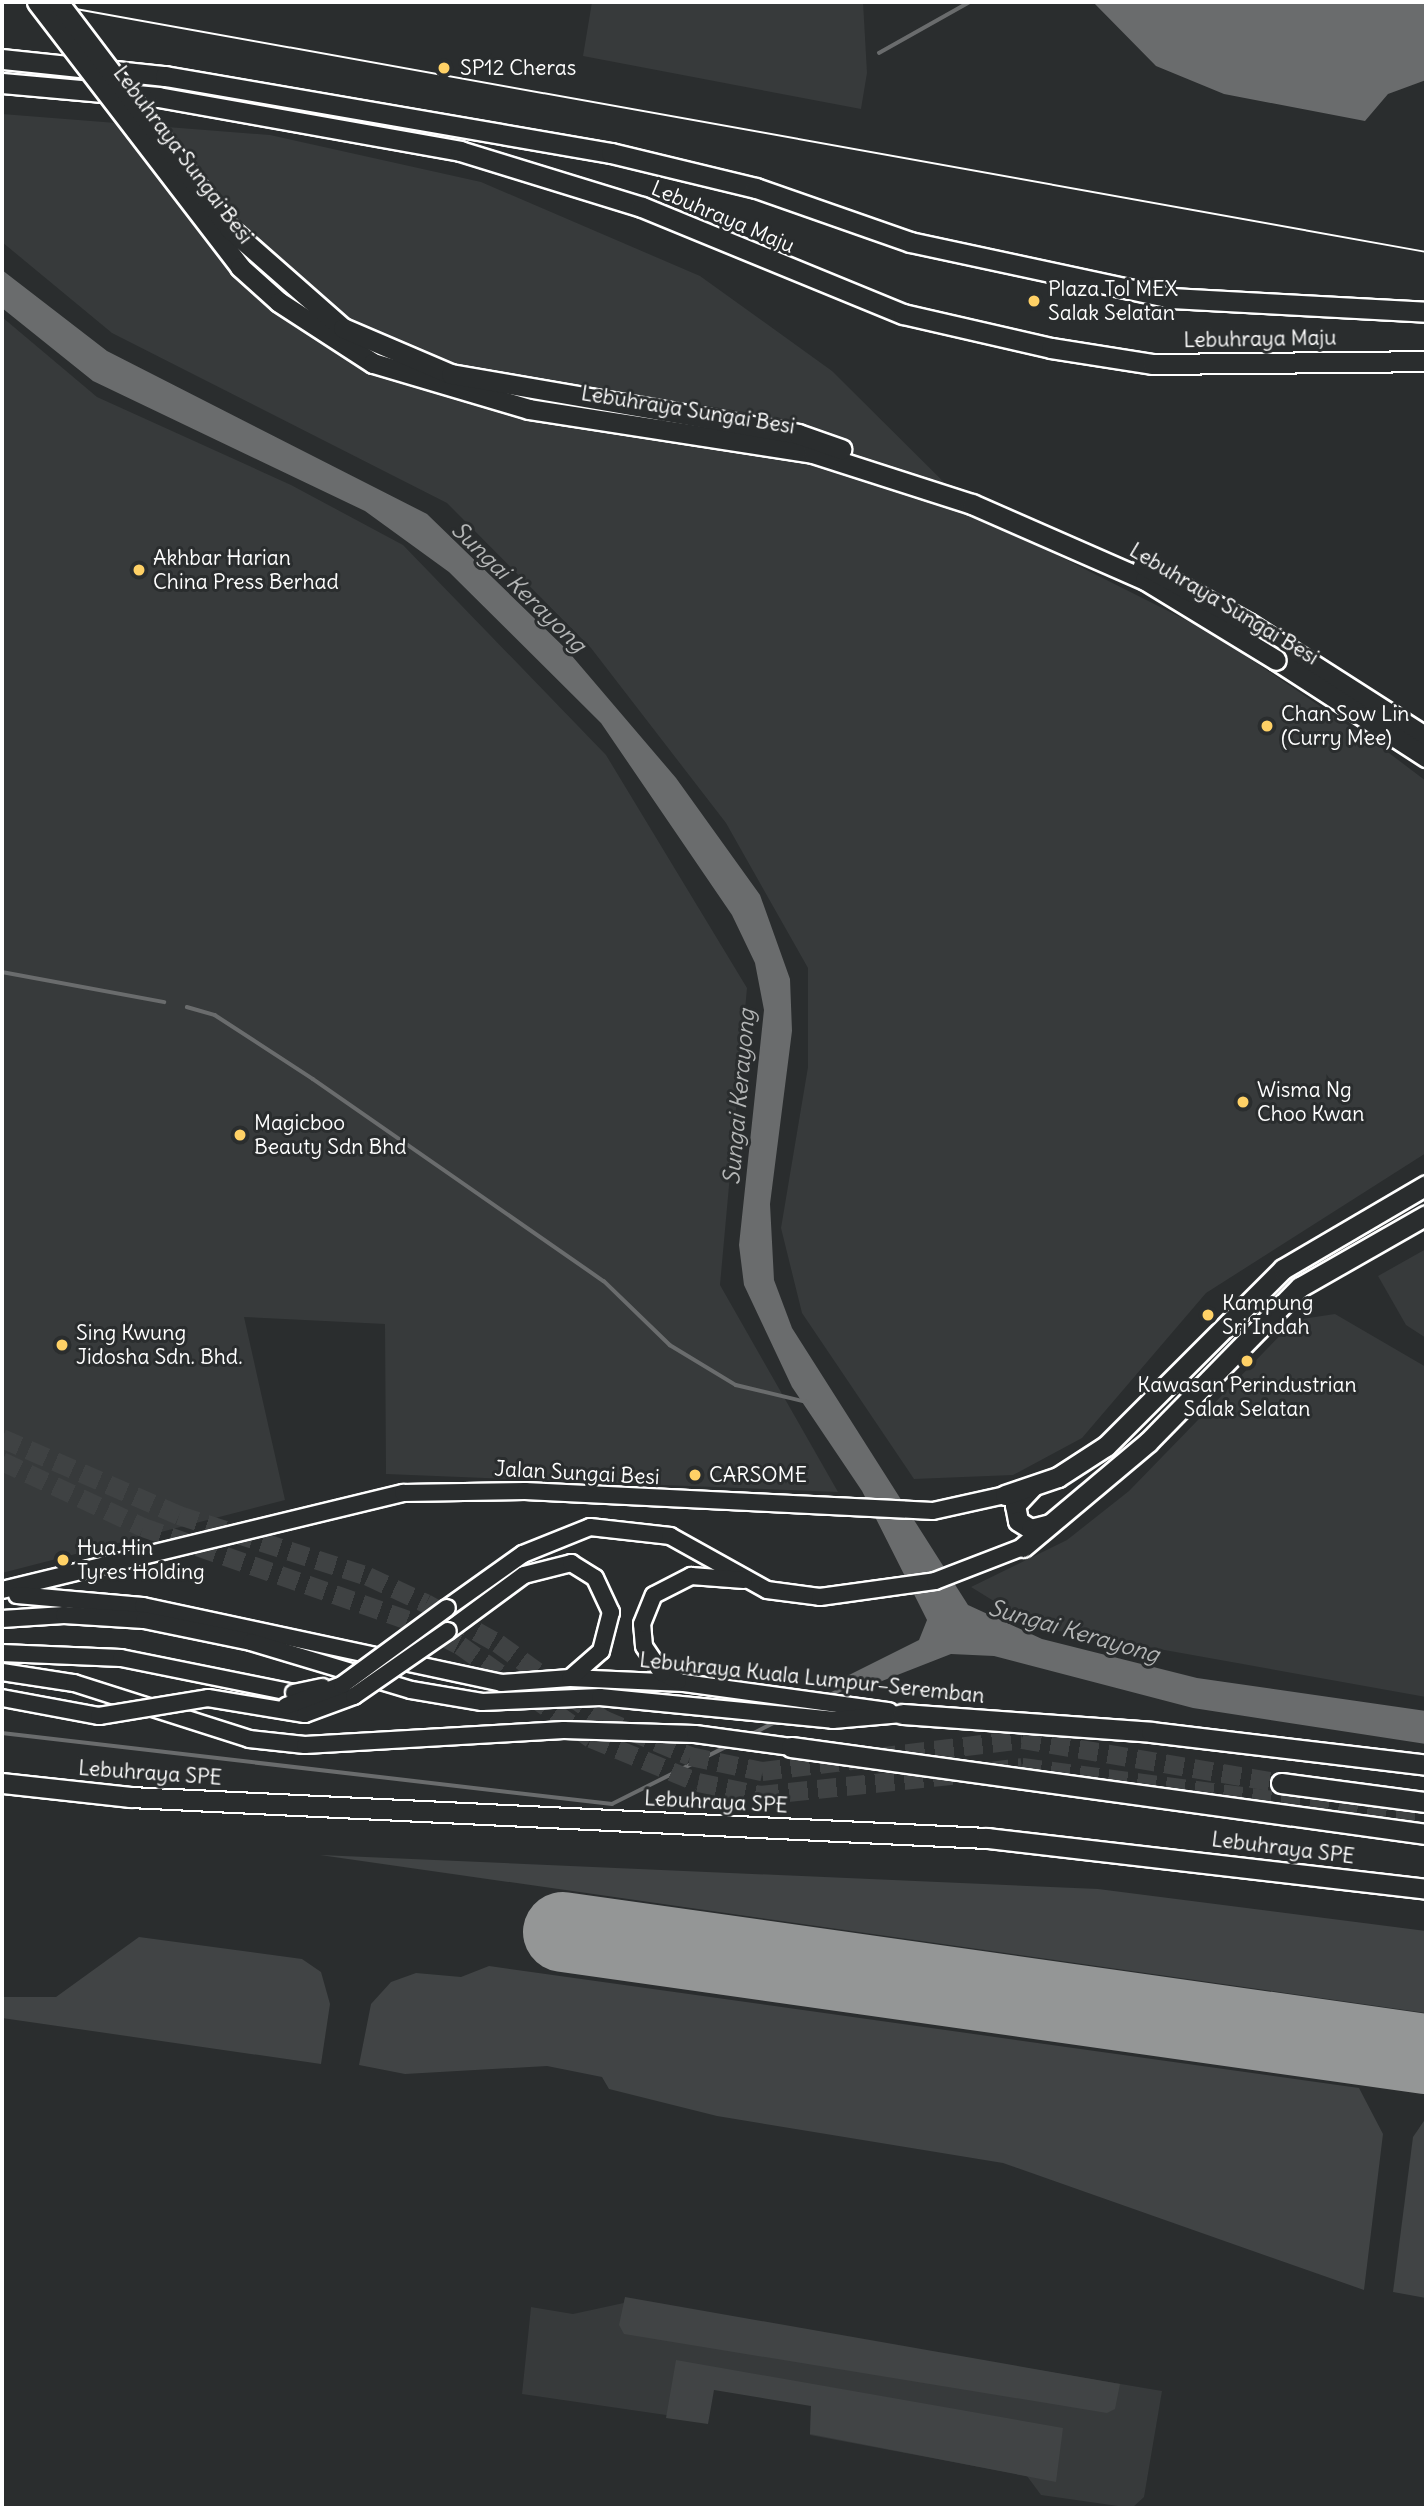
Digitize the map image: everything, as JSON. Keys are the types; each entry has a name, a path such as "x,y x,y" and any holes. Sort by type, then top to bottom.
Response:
{"highway":[{"name":"Lebuhraya Sungai Besi","path":"37,2 240,267 279,302 373,363 529,409 813,453 997,513 1145,580 1426,757"},
{"name":"Lebuhraya Sungai Besi","path":"58,2 229,228 343,328 451,374 798,434 1041,520 1181,584 1426,737"},
{"name":"Lebuhraya Maju","path":"2,59 165,76 611,153 756,188 910,242 1171,298 1426,312"},
{"name":"Lebuhraya Maju","path":"2,83 158,97 460,151 642,207 903,314 1025,343 1152,364 1426,361"},
{"path":"1397,737 1426,764"},
{"name":"Jalan Sungai Besi","path":"1005,1494 1033,1486 1106,1446 1283,1269 1426,1185"},
{"path":"1023,1547 1148,1443 1300,1287 1426,1215"},
{"path":"1033,1486 1015,1505 1018,1521 1031,1529 1055,1523"},
{"name":"Lebuhraya Kuala Lumpur–Seremban","path":"902,1714 1152,1732 1426,1765"},
{"path":"790,1747 1426,1834"},
{"name":"Lebuhraya SPE","path":"2,1783 130,1797 987,1838 1426,1889"},
{"path":"1281,1783 1426,1802"},
{"name":"Lebuhraya SPE","path":"2,1792 132,1805 986,1847 1426,1898"}],"main road":[{"name":"Jalan Sungai Besi","path":"2,1590 367,1500 450,1490 838,1510 933,1511 1005,1494"},
{"path":"270,1707 309,1702 377,1659 523,1555 590,1527 670,1536 744,1580"},
{"path":"684,1683 662,1673 644,1646 642,1624 654,1595 691,1576 744,1580 793,1595 881,1594 970,1571 1023,1547"},
{"path":"2,1698 117,1717 208,1698 304,1714 326,1709 448,1631 524,1575 571,1563 595,1578 611,1612 601,1651 570,1678"},
{"name":"Lebuhraya Kuala Lumpur–Seremban","path":"2,1597 74,1596 240,1624 501,1683 570,1678 684,1683 869,1706 902,1714"},
{"path":"2,1619 64,1615 144,1620 251,1642 411,1690 482,1702 600,1697 833,1720 902,1714"},
{"path":"2,1653 121,1658 294,1693 323,1687 377,1659"},
{"path":"2,1672 74,1683 249,1739 305,1745 564,1730 695,1734 790,1747"}],"shaded area":[{"path":"592,2 863,2 867,73 861,109 583,56"},
{"path":"1093,2 1426,2 1426,80 1388,94 1365,121 1224,94 1156,66"},
{"path":"2,114 270,135 481,182 700,276 832,371 977,515 1212,633 1389,753 1426,781 1426,1153 1206,1293 1082,1438 1013,1475 914,1479 802,1313 781,1228 808,1067 808,968 726,823 591,648 447,503 112,333 2,242"},
{"path":"2,270 107,351 427,514 566,649 676,778 760,895 790,979 792,1031 770,1204 774,1280 792,1328 968,1605 1042,1639 1197,1678 1426,1711 1426,1744 1193,1708 994,1656 951,1654 859,1690 825,1687 919,1640 927,1620 862,1491 792,1387 744,1285 739,1245 764,1010 755,963 732,915 601,723 449,572 365,511 93,381 2,308"},
{"path":"2,317 97,397 291,485 403,545 606,755 747,988 720,1285 838,1492 386,1474 385,1324 244,1317 285,1500 2,1573"},
{"path":"1426,1249 1426,1338 1406,1325 1378,1276"},
{"path":"1335,1314 1426,1367 1426,1697 1036,1627 971,1587 1067,1540 1129,1491 1295,1320"},
{"path":"320,1855 1098,1889 1426,1931 1426,2013"},
{"path":"139,1937 302,1959 321,1972 330,2004 321,2064 2,2018 2,1997 56,1997"},
{"path":"489,1966 1359,2088 1383,2134 1364,2290 1003,2163 717,2116 609,2089 602,2077 547,2066 405,2074 359,2065 371,2004 391,1982 416,1973 461,1977"},
{"path":"1426,2118 1426,2298 1393,2292 1413,2137"},
{"path":"625,2297 1120,2384 1115,2409 1107,2413 624,2334 619,2325"},
{"path":"633,2301 1162,2391 1144,2497 1132,2508 1041,2495 1027,2476 810,2435 811,2405 712,2389 707,2421 522,2394 531,2307 573,2314"},
{"path":"676,2360 1063,2428 1056,2482 810,2434 811,2406 714,2390 708,2424 666,2418"}],"waterway":[{"path":"879,53 970,2"},
{"path":"2,972 164,1002"},
{"path":"187,1007 215,1015 313,1079 604,1281 670,1345 736,1385 807,1402"},
{"path":"828,1696 846,1687"},
{"path":"750,1735 778,1721"},
{"path":"2,1733 612,1804 730,1745"}],"runway":[{"path":"563,1932 1426,2054"}],"tunnel":[{"path":"2,1438 179,1515 368,1576 426,1603 498,1643 603,1719 690,1756 762,1771 1022,1739 1281,1783"},
{"path":"2,1461 143,1527 415,1622 460,1645 591,1738 698,1782 760,1795 960,1774"},
{"path":"990,1771 1022,1767 1426,1820"}],"tram line":[{"path":"37,2 1426,252"}],"place":[{"name":"SP12 Cheras","path":"444,68"},
{"name":"Plaza Tol MEX Salak Selatan","path":"1034,301"},
{"name":"Akhbar Harian China Press Berhad","path":"139,570"},
{"name":"Chan Sow Lin (Curry Mee)","path":"1267,726"},
{"name":"Wisma Ng Choo Kwan","path":"1243,1102"},
{"name":"Magicboo Beauty Sdn Bhd","path":"240,1135"},
{"name":"Kampung Sri Indah","path":"1208,1315"},
{"name":"Sing Kwung Jidosha Sdn. Bhd.","path":"62,1345"},
{"name":"Kawasan Perindustrian Salak Selatan","path":"1247,1361"},
{"name":"CARSOME","path":"695,1475"},
{"name":"Hua Hin Tyres Holding","path":"63,1560"}],"water label":[{"name":"Sungai Kerayong","path":"519,587"},
{"name":"Sungai Kerayong","path":"739,1097"},
{"name":"Sungai Kerayong","path":"1074,1631"}]}
